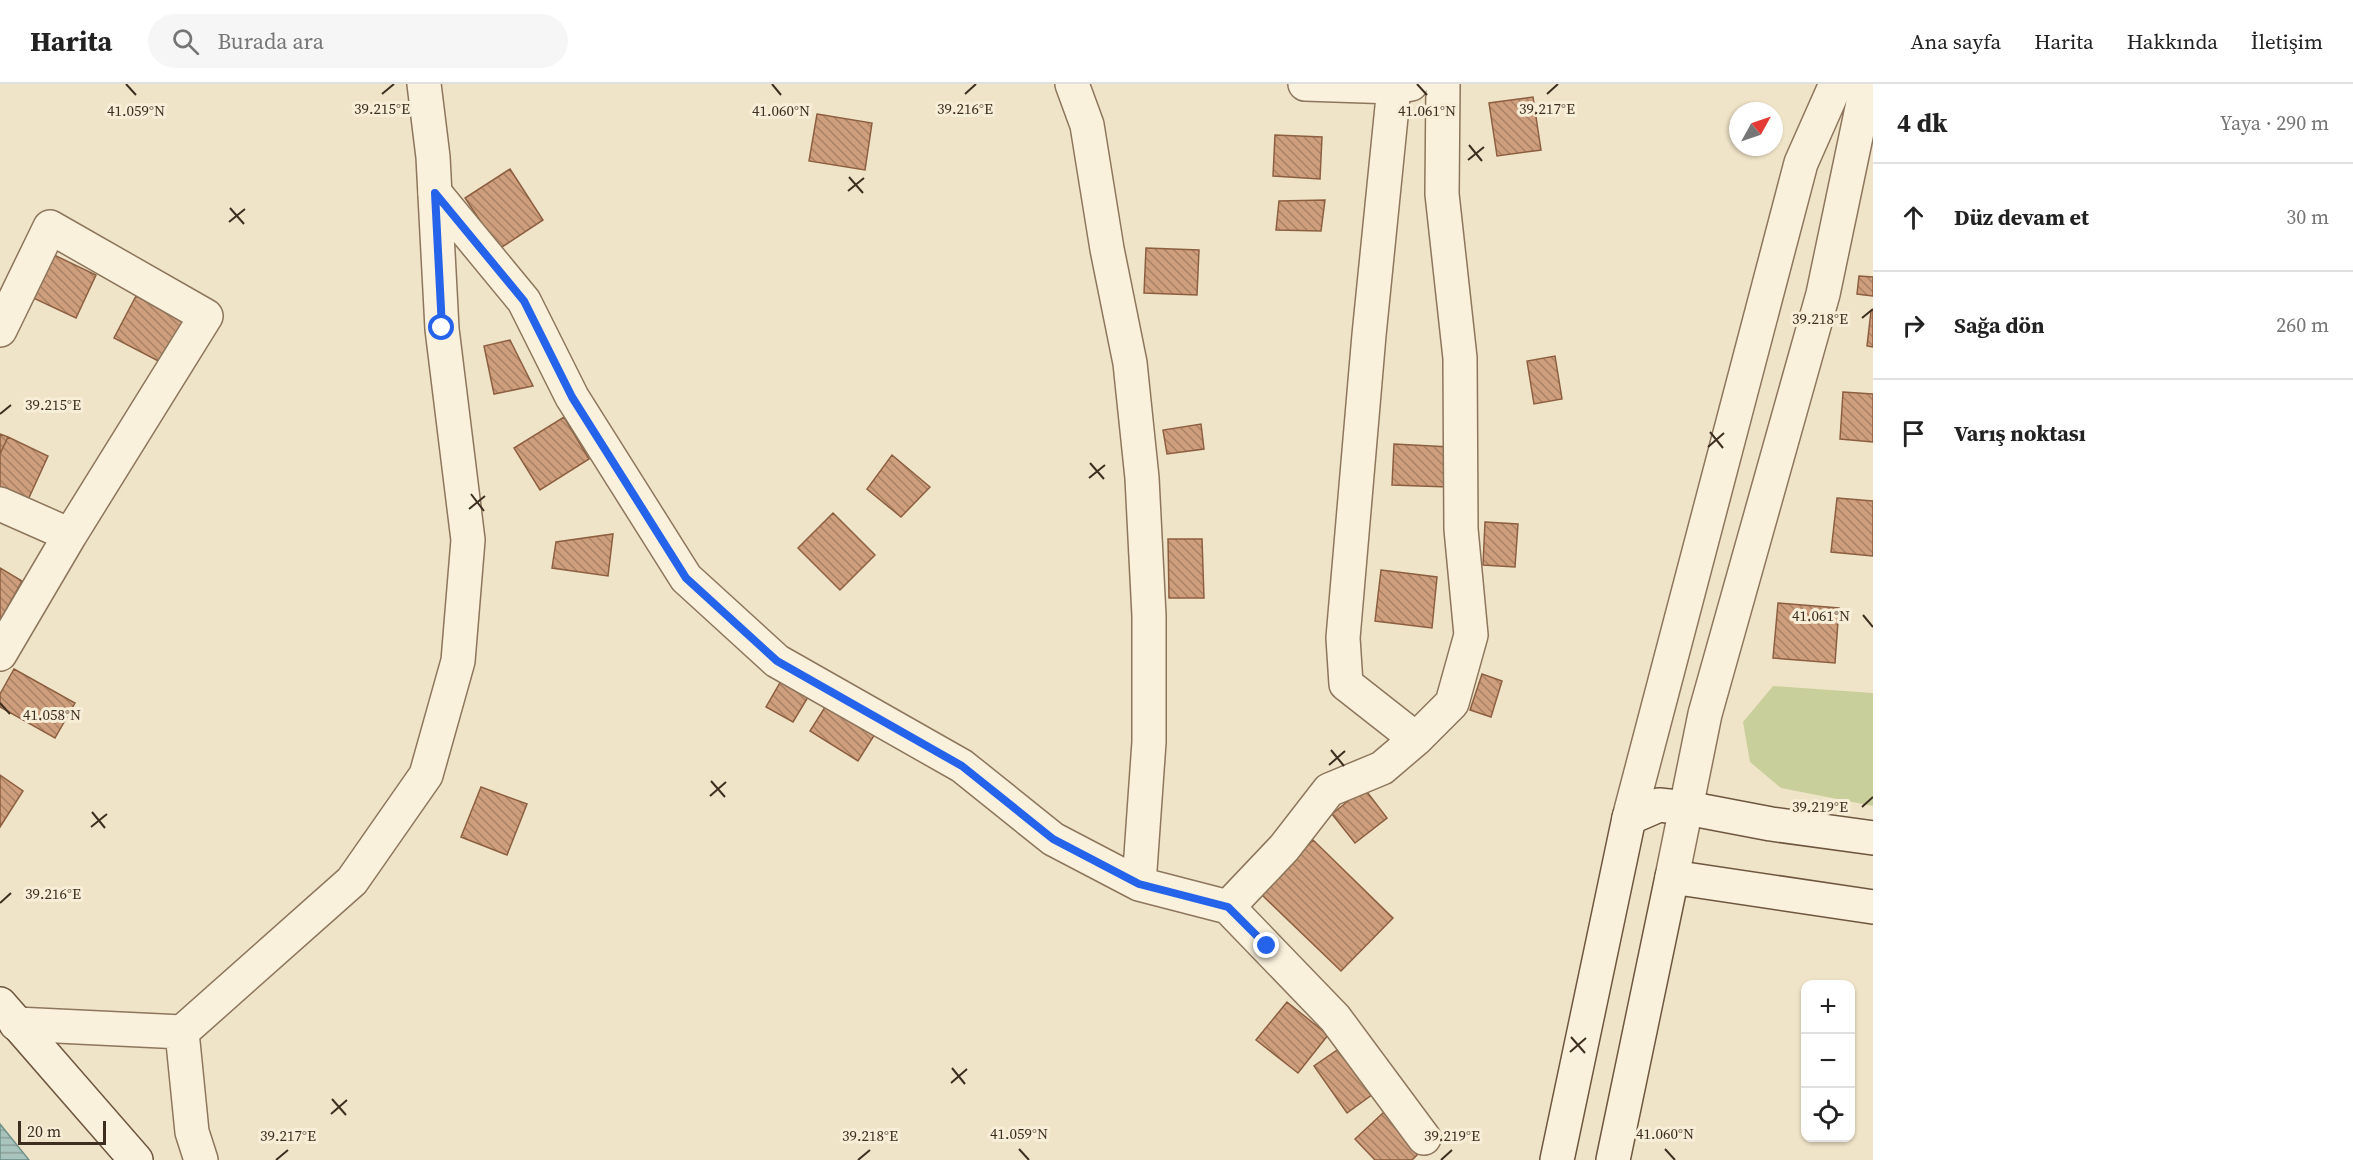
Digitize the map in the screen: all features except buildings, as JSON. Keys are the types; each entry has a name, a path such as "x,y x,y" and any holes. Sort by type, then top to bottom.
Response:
{"street":[{"path":"8,1014 182,1032 352,880 426,775 458,661 468,540 442,328 433,157 424,84"},
{"path":"1072,84 1087,125 1107,249 1130,363 1142,478 1149,616 1149,719 1139,884"},
{"path":"1305,84 1402,85 1369,335 1342,638 1346,684 1416,739"},
{"path":"1228,907 1284,848 1329,790 1382,768 1416,739 1452,703 1471,634 1461,529 1460,358 1442,194 1443,84"},
{"path":"1557,1160 1629,818 1801,163 1836,84"},
{"path":"1613,1160 1705,714 1824,294 1867,84"},
{"path":"435,193 524,301 572,397 686,578 777,661 962,766 1053,839 1139,884 1228,907 1335,1018 1424,1138"},
{"path":"0,330 50,227 206,316 70,535 0,654"},
{"path":"0,504 70,535"},
{"path":"1629,818 1659,805 1873,838"},
{"path":"1672,877 1873,907"},
{"path":"8,1014 136,1160"},
{"path":"182,1032 192,1132 201,1160"}],"green space":[{"path":"1773,686 1873,693 1873,806 1781,788 1750,762 1743,722"}],"water":[{"path":"0,1124 29,1160 0,1160"}],"route":[{"path":"442,328 435,193 524,301 572,397 686,578 777,661 962,766 1053,839 1139,884 1228,907 1267,946"}]}
